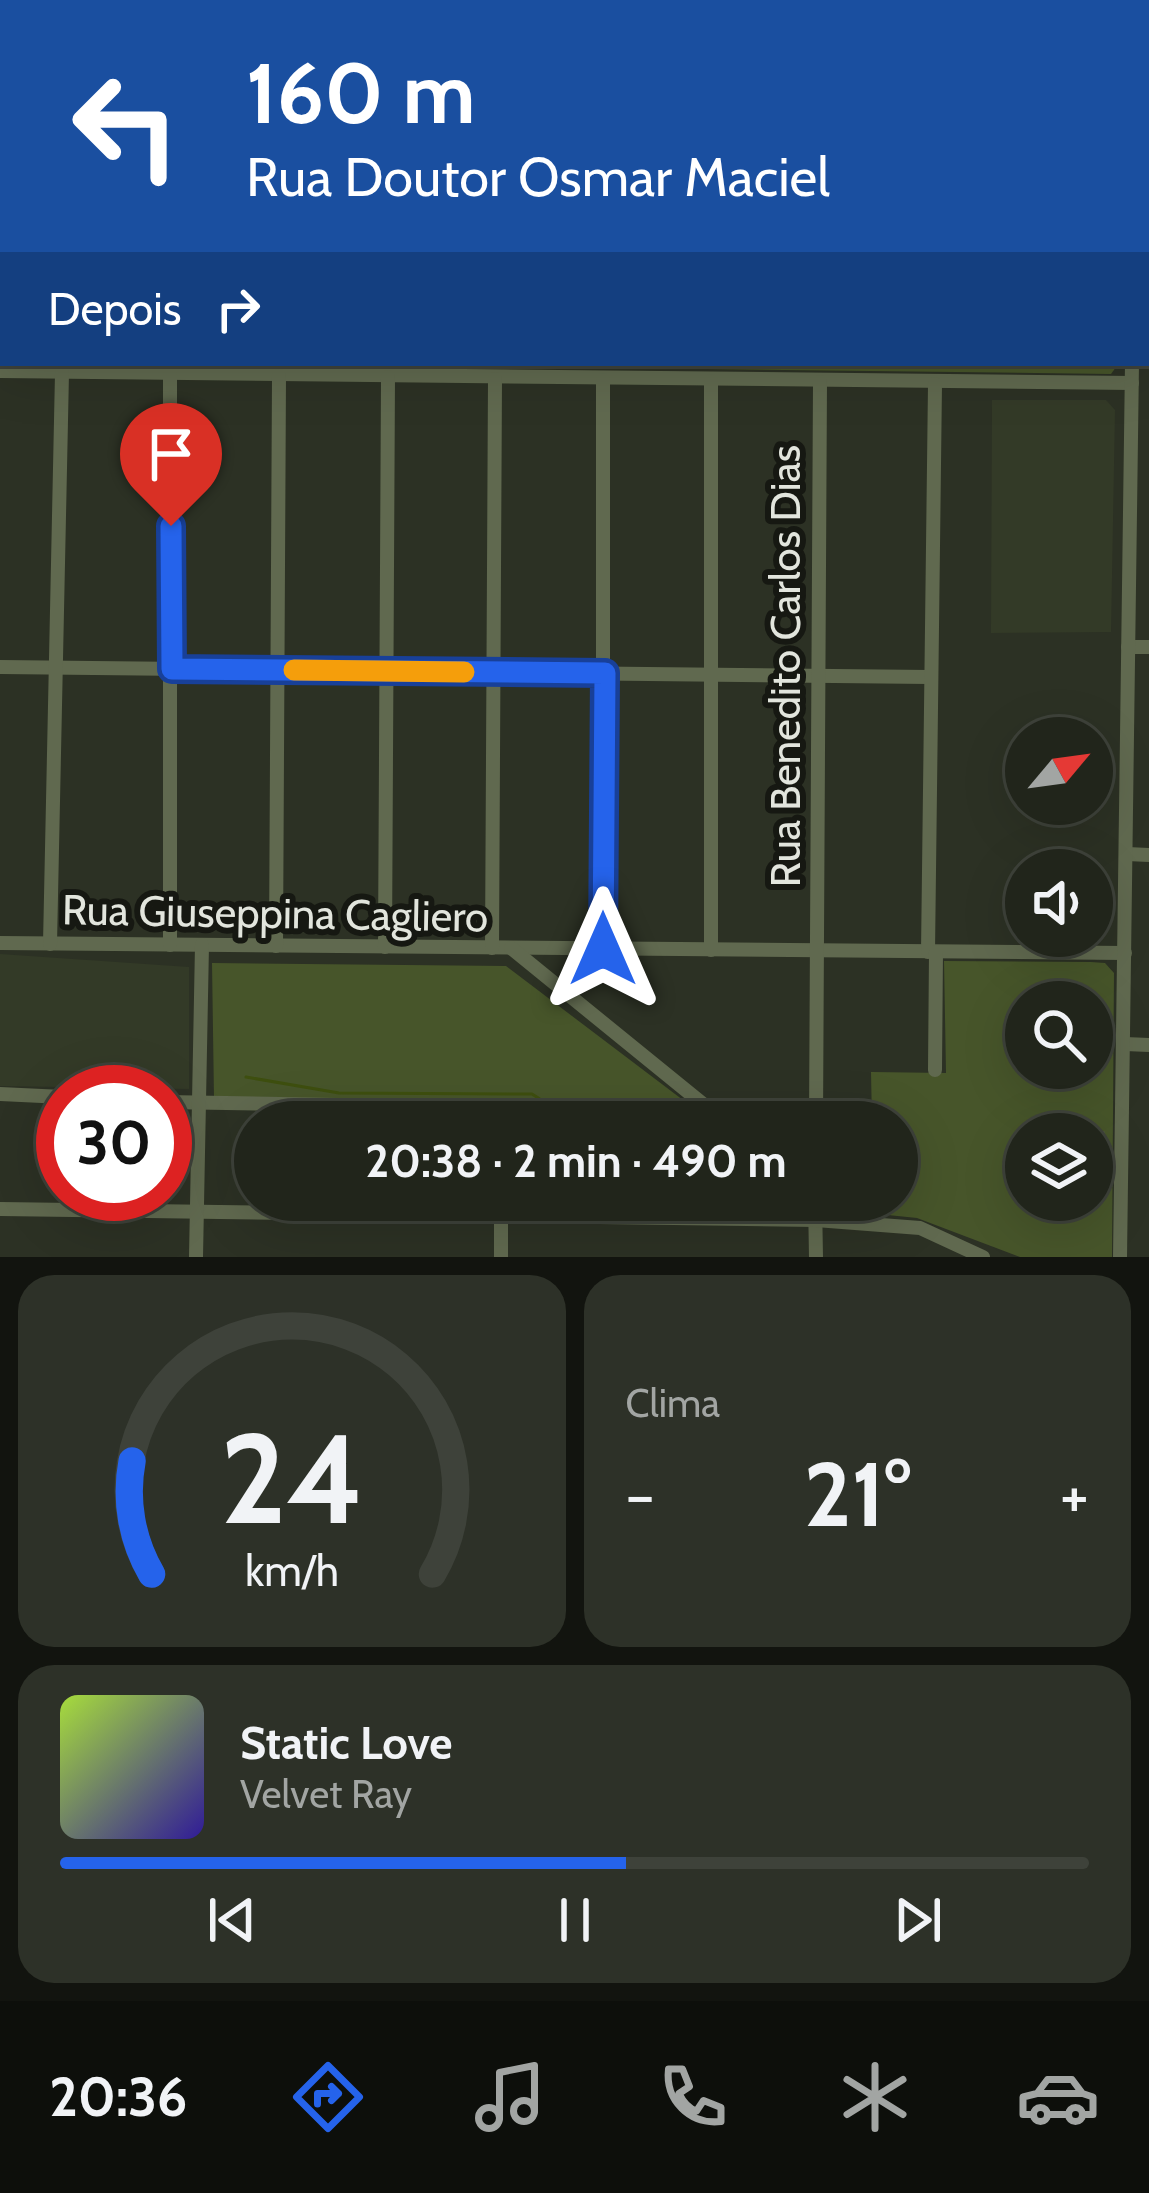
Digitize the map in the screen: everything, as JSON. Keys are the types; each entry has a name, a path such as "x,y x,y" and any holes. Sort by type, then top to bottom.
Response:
{"street":[{"path":"1120,1257 1132,366"},
{"path":"0,371 1132,383"},
{"path":"50,944 62,373"},
{"path":"170,375 170,945"},
{"path":"276,946 280,376"},
{"path":"386,947 388,377"},
{"path":"492,948 495,379"},
{"path":"603,380 603,949"},
{"path":"711,381 711,950"},
{"name":"Rua Benedito Carlos Dias","path":"816,1101 820,382"},
{"path":"935,384 930,676 935,1070"},
{"path":"1128,647 1149,647"},
{"path":"0,667 930,676"},
{"path":"1127,854 1149,854"},
{"name":"Rua Giuseppina Cagliero","path":"0,944 1126,953"},
{"path":"196,1257 202,945"},
{"path":"511,948 699,1101"},
{"path":"1125,1044 1149,1046"},
{"path":"0,1094 36,1096"},
{"path":"192,1104 234,1105"},
{"path":"0,1209 234,1212"},
{"path":"501,1221 501,1257"},
{"path":"815,1257 816,1221"},
{"path":"829,1221 920,1228 983,1257"}],"shaded area":[{"path":"992,400 1106,400 1115,410 1111,632 991,633"},
{"path":"0,954 189,967 189,1065 36,1065 36,1087 0,1086"}],"green space":[{"path":"464,366 1117,366 1111,374"},
{"path":"944,961 1105,963 1114,973 1113,1115 1005,1113 1005,1221 1112,1221 1112,1257 1020,1257 918,1218 918,1101 872,1101 871,1072 946,1073"},
{"path":"212,963 506,966 684,1101 511,1101 214,1098"}],"waterway":[{"path":"246,1077 339,1093 532,1094 543,1101"}],"slow traffic":[{"path":"294,670 464,672"}],"route":[{"path":"171,526 172,669 605,673 603,949"}]}
